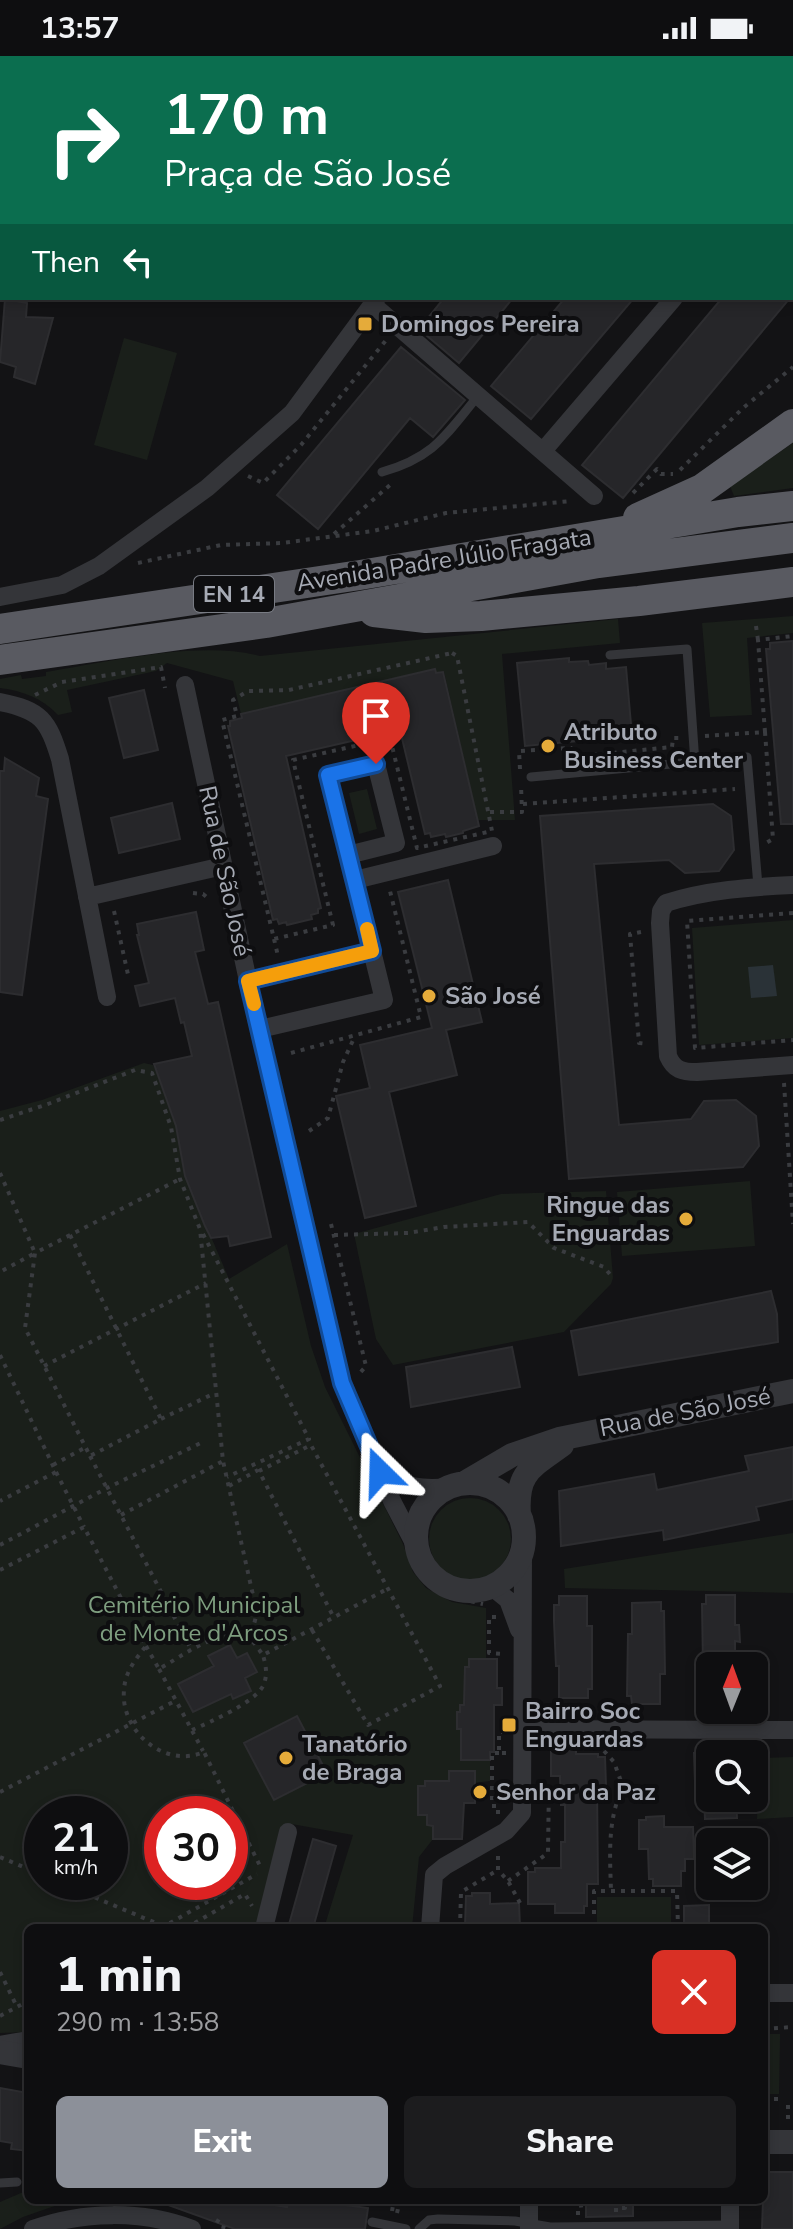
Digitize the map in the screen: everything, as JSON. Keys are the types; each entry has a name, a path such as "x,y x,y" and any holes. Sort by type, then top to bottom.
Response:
{"highway":[{"path":"606,533 702,489 793,424"},
{"name":"Avenida Padre Júlio Fragata","path":"0,629 360,575 738,512 793,506"},
{"name":"Avenida Padre Júlio Fragata","path":"0,660 266,623 598,563 793,538"},
{"path":"340,608 426,618 481,616 793,582"}],"street":[{"path":"543,451 672,300"},
{"path":"0,597 62,585 99,566 207,488 292,413 374,301 543,451 588,499"},
{"name":"Rua de São José","path":"185,685 248,981 342,1383 414,1554"},
{"path":"0,702 27,708 40,716 52,733 60,759 107,997"},
{"path":"260,1029 384,1000 328,775 376,764 396,843 348,855"},
{"path":"355,880 493,846"},
{"path":"87,897 223,866"},
{"path":"788,1071 682,1072 672,1066 668,1056 661,911 666,903 682,898 758,886 793,885"},
{"path":"248,981 372,951"},
{"name":"Rua de São José","path":"458,1485 512,1455 578,1434 793,1391"},
{"name":"Rua de São José","path":"519,1515 517,1495 526,1472 578,1434"},
{"path":"380,1472 405,1486 426,1489 458,1485 493,1488 504,1495 519,1515 523,1528 523,1640 515,1731 522,1813 506,1831 434,1875 430,1924"},
{"path":"458,1485 437,1494 419,1518 414,1554 426,1570 445,1586 508,1600 523,1640"},
{"path":"492,1596 523,1553"},
{"path":"515,1731 793,1730"},
{"path":"265,1924 288,1832"},
{"path":"768,1993 793,1993"},
{"path":"0,2045 24,2041"},
{"path":"0,2052 24,2056"},
{"path":"768,2140 790,2131"},
{"path":"529,2204 529,2226"},
{"path":"730,2204 730,2227"},
{"path":"33,2229 69,2219 105,2215 140,2217 192,2229"}],"lane":[{"path":"382,472 409,464 436,447 478,396"},
{"path":"610,655 687,649 695,763"},
{"path":"531,777 747,757 758,886"},
{"path":"0,2183 17,2182"},
{"path":"419,2229 429,2220 438,2219 515,2221 529,2226 550,2227 730,2227"},
{"path":"372,2222 406,2229"}],"path":[{"path":"263,483 301,445 390,336 394,336"},
{"path":"624,501 657,469 661,474 676,474 743,408 793,367"},
{"path":"332,536 382,494 409,464"},
{"path":"131,565 221,545 282,543 373,531 446,513 588,499"},
{"path":"756,626 765,732"},
{"path":"758,640 793,636"},
{"path":"274,939 333,925 293,760 390,738 417,848 492,831 457,656 452,653 289,690 248,691 233,700 237,716 222,720 278,956"},
{"path":"30,698 62,682 161,667"},
{"path":"489,812 522,812 523,804 735,788 736,803"},
{"path":"766,854 766,843 773,839 771,812"},
{"path":"113,908 129,979"},
{"path":"793,913 687,921 695,1048 793,1040"},
{"path":"309,1131 328,1118 343,1062 355,1035"},
{"path":"0,1120 135,1070 152,1073 171,1127 180,1179 200,1229 309,1439 227,1477"},
{"path":"788,1071 793,1224"},
{"path":"0,1173 35,1253 25,1328 192,1651"},
{"path":"0,1272 180,1179"},
{"path":"334,1235 408,1233 444,1227 528,1222 554,1248 604,1267 613,1278"},
{"path":"331,1224 366,1366"},
{"path":"200,1229 223,1461 257,1613 250,1639"},
{"path":"70,1235 161,1419"},
{"path":"44,1366 206,1282"},
{"path":"0,1355 73,1506 204,1752 263,1871 167,1924"},
{"path":"90,1456 215,1393"},
{"path":"0,1545 107,1488 205,1441"},
{"path":"229,1486 311,1445 440,1686 368,1725 312,1630"},
{"path":"53,1465 86,1447"},
{"path":"121,1515 223,1461"},
{"path":"255,1464 334,1618"},
{"path":"0,1501 56,1472"},
{"path":"0,1570 84,1527"},
{"path":"414,1554 418,1574 430,1587 465,1600 492,1596"},
{"path":"263,1655 389,1588"},
{"path":"499,1612 498,1617 489,1617 489,1653 504,1653 504,1666"},
{"path":"159,1669 220,1636 235,1634 250,1639 263,1655 267,1671 262,1689 241,1705 192,1730"},
{"path":"146,1646 129,1667 124,1689 125,1709 131,1723 154,1748 177,1757 204,1752"},
{"path":"0,1792 175,1701"},
{"path":"499,1753 499,1732 515,1731"},
{"path":"604,1751 614,1762 623,1787 613,1817 611,1891"},
{"path":"498,1822 498,1806 492,1806 492,1753 509,1753"},
{"path":"508,1881 548,1853 549,1782"},
{"path":"0,1857 24,1867"},
{"path":"460,1924 461,1892 498,1870 520,1903"},
{"path":"594,1914 594,1891 677,1891 678,1924"},
{"path":"100,1900 155,1924"},
{"path":"193,1924 235,1900"},
{"path":"0,1972 17,2007"},
{"path":"0,2016 24,2003"},
{"path":"768,2029 793,2027"},
{"path":"768,2099 782,2099"},
{"path":"788,2105 790,2131"},
{"path":"616,2217 616,2208 625,2208 625,2204"},
{"path":"578,2206 586,2205"},
{"path":"216,2220 224,2225 223,2229"}],"green space":[{"path":"124,338 177,353 147,460 94,445"},
{"path":"793,443 793,488 734,496 730,486"},
{"path":"793,616 793,633 747,638 752,715 710,717 702,623"},
{"path":"618,619 620,643 502,654 515,820 478,820 444,672 436,673 434,669 241,714 233,681 167,663 156,671 67,690 72,712 58,715 32,696 0,688 0,679 21,675 22,679 46,676 46,672 154,654 210,650 260,656"},
{"path":"367,789 377,829 359,834 349,793"},
{"path":"793,920 793,1038 699,1045 692,928"},
{"name":"Cemitério Municipal de Monte d'Arcos","path":"144,1063 153,1065 157,1072 176,1126 186,1178 229,1279 287,1244 311,1346 325,1387 403,1544 413,1572 426,1588 452,1602 486,1608 486,1659 469,1659 469,1667 465,1668 465,1683 469,1683 461,1729 461,1760 490,1760 490,1781 449,1786 425,1781 425,1786 418,1786 418,1814 427,1815 427,1825 433,1826 433,1839 419,1857 412,1924 325,1924 353,1835 286,1823 258,1924 24,1924 24,2032 0,2033 0,1111 42,1100"},
{"name":"Ringue das Enguardas","path":"750,1181 755,1246 622,1256 617,1192"},
{"path":"606,1191 613,1278 611,1284 564,1332 393,1365 376,1339 354,1234 501,1194"},
{"path":"470,1498 486,1501 499,1510 508,1523 511,1539 508,1555 499,1568 486,1577 470,1580 454,1577 441,1568 432,1555 429,1539 432,1523 441,1510 454,1501"},
{"path":"793,1533 793,1593 565,1588 564,1569"},
{"path":"793,1757 793,1817 757,1819 757,1812 768,1812 768,1758"},
{"path":"597,1897 671,1897 671,1924 597,1924"},
{"path":"768,2034 780,2034 779,2094 768,2094"},
{"path":"24,2192 24,2204 60,2204 0,2229 0,2202"}],"shaded area":[{"path":"773,965 777,996 751,998 748,967"}],"building":[{"path":"5,300 27,303 26,317 53,318 35,384 14,377 16,367 0,362"},
{"path":"442,300 511,300 459,363 419,329"},
{"path":"563,300 632,300 531,419 491,386"},
{"path":"720,300 788,300 623,498 582,465"},
{"path":"401,347 465,400 433,437 410,418 318,529 277,495"},
{"path":"793,641 793,824 781,824 766,649 770,649 770,643"},
{"path":"569,658 569,662 588,661 589,665 606,663 606,669 626,667 632,736 525,746 517,663"},
{"path":"435,669 436,673 443,672 479,826 446,837 445,834 431,837 430,833 425,834 400,730 286,756 321,908 311,915 312,919 279,924 277,919 273,920 228,726 230,721 242,718 241,714"},
{"path":"144,690 158,750 124,758 109,698"},
{"path":"5,758 39,778 36,796 48,799 22,995 0,992 0,771 4,771"},
{"path":"172,803 180,839 119,853 111,818"},
{"path":"713,804 731,816 734,850 719,871 685,873 669,860 594,864 619,1125 691,1119 704,1101 736,1100 756,1116 759,1146 743,1167 569,1179 540,816"},
{"path":"448,880 482,1022 446,1030 457,1075 389,1092 416,1206 365,1218 336,1096 370,1088 360,1045 432,1028 398,892"},
{"path":"196,912 204,950 195,952 208,1004 218,1002 271,1237 230,1246 228,1236 211,1238 205,1226 185,1176 176,1126 154,1064 192,1056 184,1022 181,1023 175,998 140,1006 135,986 149,983 137,924"},
{"path":"771,1291 777,1314 778,1342 579,1375 571,1331"},
{"path":"512,1347 520,1387 411,1407 406,1367"},
{"path":"793,1447 793,1499 756,1507 759,1520 664,1540 663,1530 561,1546 559,1491 654,1474 657,1490 749,1471 745,1456"},
{"path":"706,1595 735,1595 735,1625 739,1625 740,1642 735,1641 735,1652 703,1652 702,1604 706,1604"},
{"path":"559,1596 587,1596 587,1626 592,1626 592,1689 588,1689 588,1698 559,1698 554,1605 559,1605"},
{"path":"661,1602 661,1611 664,1611 665,1674 660,1674 660,1704 632,1704 631,1696 627,1696 632,1603"},
{"path":"230,1645 237,1658 247,1653 257,1672 245,1678 251,1691 233,1699 231,1694 193,1712 178,1684 214,1666 208,1656"},
{"path":"469,1659 497,1659 497,1688 502,1688 502,1705 494,1705 494,1752 490,1752 490,1760 461,1760 461,1729 457,1729 457,1712 460,1712 460,1705 464,1705 465,1667 469,1667"},
{"name":"Tanatório de Braga","path":"297,1716 327,1773 274,1800 244,1743"},
{"path":"576,1743 576,1754 605,1757 606,1786 597,1786 598,1884 587,1884 584,1913 555,1913 555,1904 528,1904 528,1872 535,1872 535,1868 561,1868 565,1805 561,1805 560,1776 551,1776 551,1747"},
{"path":"694,1753 696,1753 696,1782"},
{"path":"449,1771 475,1771 475,1803 464,1803 462,1839 433,1839 433,1826 427,1825 427,1815 418,1815 418,1786 425,1786 425,1781 449,1781"},
{"path":"705,1812 737,1812 737,1818 705,1819"},
{"path":"664,1816 664,1827 693,1827 694,1859 685,1859 681,1886 653,1886 653,1879 649,1879 648,1849 639,1849 639,1820"},
{"path":"313,1839 336,1846 314,1924 289,1924"},
{"path":"472,1893 490,1893 490,1904 519,1903 520,1924 465,1924 466,1896 472,1896"},
{"path":"709,1905 709,1924 684,1924 684,1906"},
{"path":"0,2088 24,2092 24,2151 11,2149 12,2143 0,2141"},
{"path":"768,2172 793,2172 793,2229 762,2229 763,2204 768,2204"},
{"path":"166,2204 268,2204 287,2207 288,2204 338,2204 368,2208 365,2229 235,2229"},
{"path":"586,2204 633,2204 633,2216 586,2217"}],"slow traffic":[{"path":"254,1004 248,981 372,951 367,929"}],"place":[{"name":"Domingos Pereira","path":"365,324"},
{"name":"Atributo Business Center","path":"548,746"},
{"name":"São José","path":"429,996"},
{"name":"Ringue das Enguardas","path":"686,1219"},
{"name":"Bairro Soc Enguardas","path":"509,1725"},
{"name":"Tanatório de Braga","path":"286,1758"},
{"name":"Senhor da Paz","path":"480,1792"}],"route":[{"path":"376,764 328,775 372,951 248,981 342,1383 380,1472"}]}
